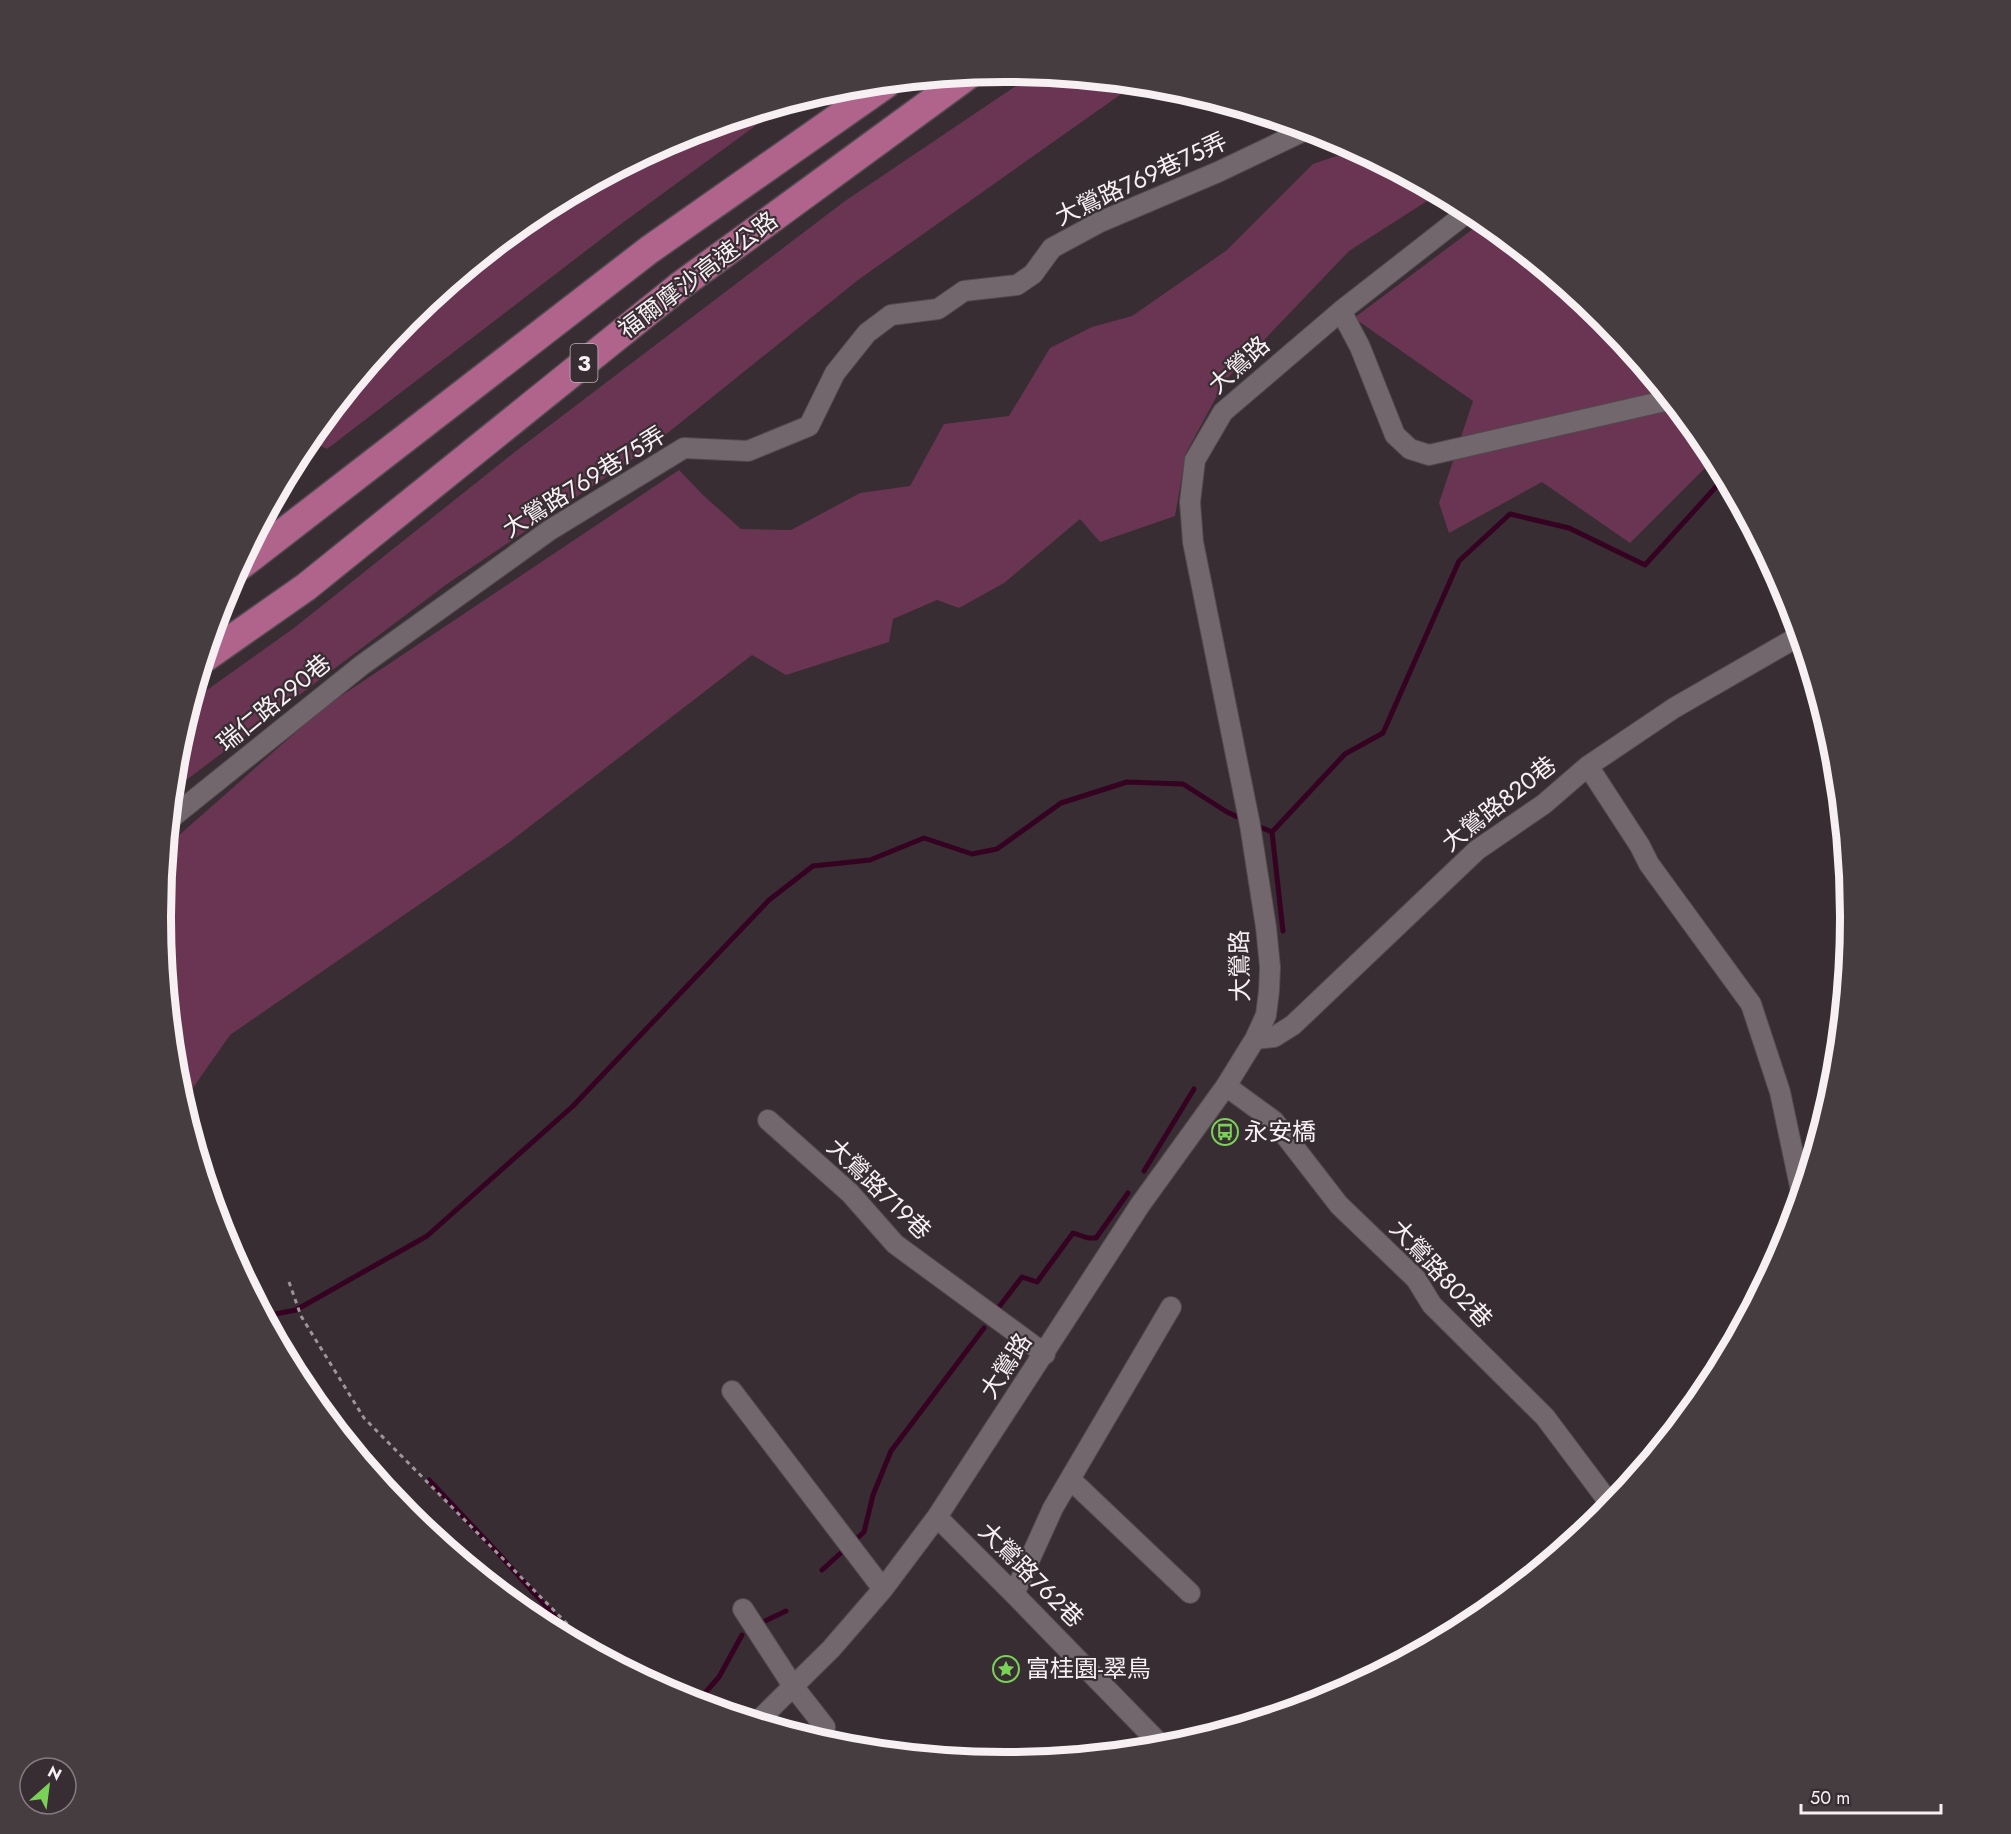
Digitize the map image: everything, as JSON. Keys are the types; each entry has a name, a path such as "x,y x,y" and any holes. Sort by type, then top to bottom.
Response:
{"highway":[{"name":"福爾摩沙高速公路","path":"214,651 306,586 681,285 956,84"},
{"name":"福爾摩沙高速公路","path":"254,555 649,250 871,94"}],"street":[{"name":"大鶯路769巷75弄","path":"412,629 550,530 684,448 748,452 809,426 836,373 867,333 891,315 938,309 964,291 1017,285 1033,274 1052,248 1100,222 1218,172 1296,135"},
{"name":"大鶯路","path":"763,1715 831,1649 883,1588 937,1517 1140,1205 1226,1086 1255,1039 1266,1015 1269,991 1270,967 1266,927 1244,792 1193,542 1190,502 1195,460 1223,412 1341,311 1460,218"},
{"path":"1341,311 1360,347 1395,435 1410,449 1429,455 1662,402"},
{"name":"瑞仁路290巷","path":"178,813 362,665 412,629"},
{"name":"大鶯路820巷","path":"1255,1039 1274,1037 1293,1025 1477,850 1544,804 1588,766 1674,708 1792,640"},
{"path":"1588,766 1640,846 1649,864 1751,1004 1780,1092 1798,1178"},
{"name":"大鶯路802巷","path":"1226,1086 1274,1121 1339,1205 1416,1279 1432,1305 1545,1417 1605,1497"},
{"name":"大鶯路719巷","path":"768,1120 849,1193 895,1244 1045,1354"},
{"path":"1014,1594 1053,1508 1171,1307"},
{"path":"732,1391 883,1588"},
{"path":"1070,1479 1190,1593"},
{"name":"大鶯路762巷","path":"937,1517 1153,1738"},
{"path":"743,1609 793,1686 825,1726 823,1731"}],"path":[{"path":"289,1282 300,1313 364,1418 575,1632"}],"shaded area":[{"path":"1021,83 1060,84 1124,92 858,280 649,448 447,584 182,783 201,694 294,628 516,451 845,201"},
{"path":"766,118 617,227 327,449 318,444 343,409 378,367 415,327 497,255 588,194 636,169 686,146"},
{"path":"1342,154 1431,199 1349,251 1225,381 1186,453 1175,516 1100,542 1080,519 1004,583 959,608 937,600 893,619 889,642 786,675 752,655 507,844 230,1035 190,1092 178,1026 173,972 171,917 175,839 323,708 679,470 741,529 791,530 860,493 910,486 944,424 1009,416 1050,348 1092,327 1132,316 1227,250 1313,164"},
{"path":"1475,227 1514,255 1596,327 1668,409 1707,466 1630,543 1542,482 1449,533 1439,503 1473,401 1354,318"}],"waterway":[{"path":"1255,825 1272,832 1345,754 1383,733 1459,561 1510,514 1569,528 1645,565 1718,484"},
{"path":"272,1315 296,1310 427,1236 573,1106 769,900 813,866 870,860 924,838 972,854 997,849 1061,803 1127,782 1183,784 1244,820"},
{"path":"1272,832 1283,931"},
{"path":"1144,1171 1194,1089"},
{"path":"999,1307 1022,1277 1037,1282 1073,1233 1096,1238 1128,1193"},
{"path":"822,1570 864,1532 873,1495 891,1451 984,1328"},
{"path":"429,1480 561,1623"},
{"path":"765,1621 786,1611"},
{"path":"704,1695 719,1677 742,1635"}],"place":[{"name":"永安橋","path":"1225,1132"},
{"name":"富桂園-翠鳥","path":"1006,1669"}]}
